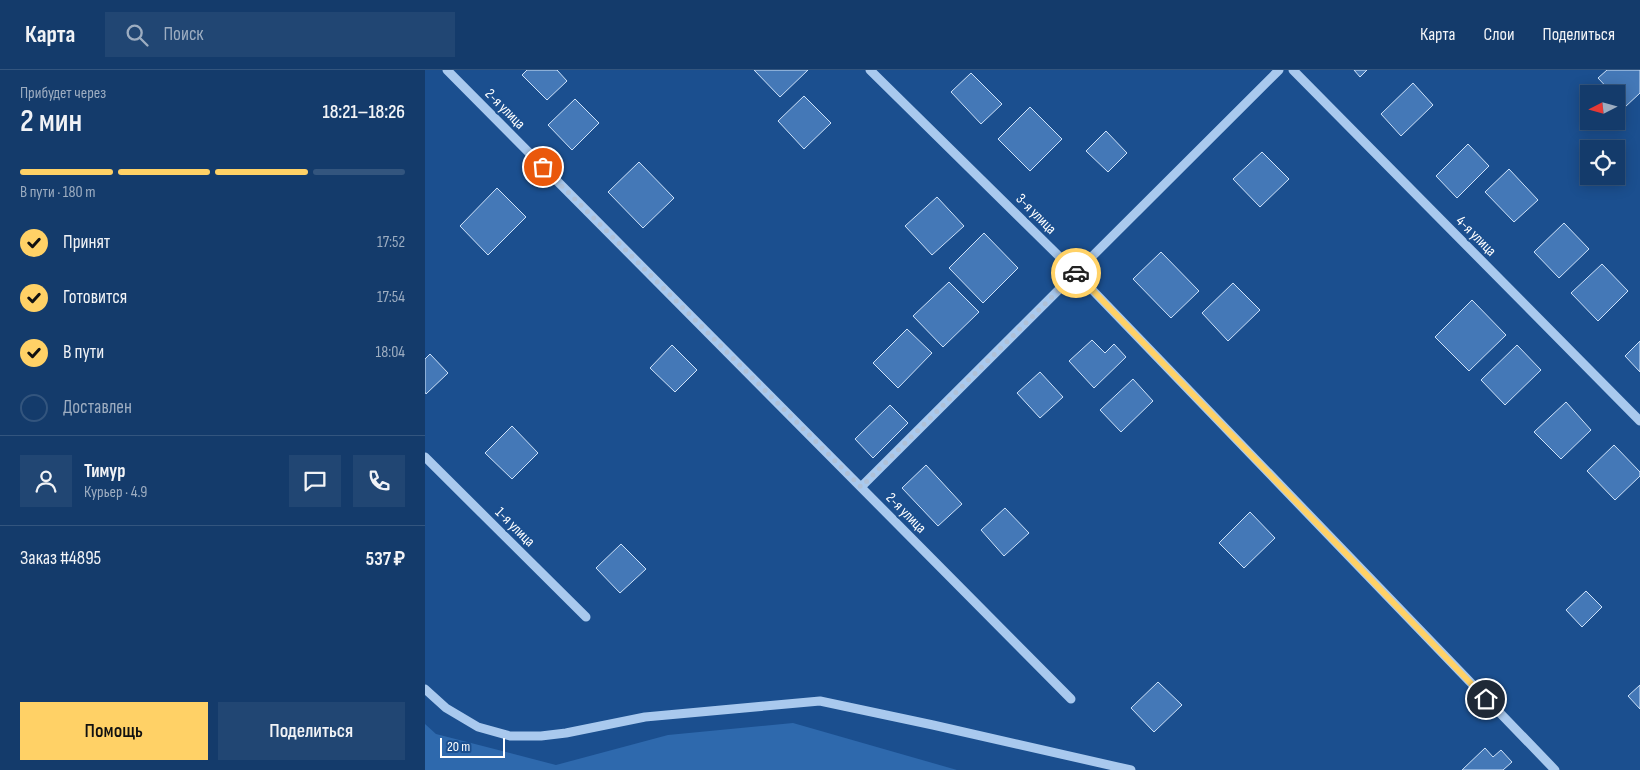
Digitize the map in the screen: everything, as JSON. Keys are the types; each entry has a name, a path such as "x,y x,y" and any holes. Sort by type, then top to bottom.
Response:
{"street":[{"name":"2-я улица","path":"447,70 1071,699"},
{"name":"3-я улица","path":"870,70 1076,273 1555,770"},
{"path":"861,487 1279,70"},
{"name":"4-я улица","path":"1293,70 1640,421"},
{"name":"1-я улица","path":"425,457 586,617"},
{"path":"425,689 446,708 478,728 510,736 541,736 566,733 645,717 820,701 1131,770"}],"shaded area":[{"path":"793,723 957,770 425,770 425,724 436,734 556,765 668,735"}],"building":[{"path":"527,70 557,70 567,81 547,100 522,75"},
{"path":"754,70 808,70 780,97"},
{"path":"1354,70 1367,70 1360,77"},
{"path":"1607,70 1640,70 1640,93 1625,107 1625,85 1605,85 1598,78"},
{"path":"971,73 1002,104 981,124 951,92"},
{"path":"1413,83 1433,105 1401,136 1381,114"},
{"path":"804,96 831,123 804,149 778,121"},
{"path":"575,99 599,123 572,150 548,125"},
{"path":"1030,107 1062,139 1030,171 998,139"},
{"path":"1106,131 1127,153 1108,172 1086,151"},
{"path":"1468,144 1489,166 1457,198 1436,176"},
{"path":"1262,152 1289,179 1260,207 1233,179"},
{"path":"639,162 674,198 643,228 608,192"},
{"path":"1509,169 1538,200 1514,222 1485,192"},
{"path":"497,188 526,217 488,255 460,226"},
{"path":"937,197 964,226 932,255 905,226"},
{"path":"1564,223 1589,249 1559,278 1534,252"},
{"path":"984,233 1018,268 983,303 949,268"},
{"path":"1161,252 1199,291 1171,318 1133,279"},
{"path":"1602,264 1628,291 1598,321 1571,293"},
{"path":"949,282 979,312 943,347 913,316"},
{"path":"1233,283 1260,310 1228,341 1202,313"},
{"path":"1472,300 1506,335 1469,371 1435,337"},
{"path":"907,329 932,353 898,388 873,363"},
{"path":"1092,340 1105,353 1114,344 1126,357 1094,388 1069,361"},
{"path":"1640,341 1640,372 1625,356"},
{"path":"672,345 697,370 675,392 650,368"},
{"path":"1517,345 1541,370 1505,405 1481,380"},
{"path":"430,354 448,373 426,394 425,359"},
{"path":"1040,372 1063,397 1040,418 1017,393"},
{"path":"1133,379 1153,401 1121,432 1100,410"},
{"path":"1566,402 1591,430 1561,459 1534,432"},
{"path":"890,405 908,423 873,458 855,439"},
{"path":"512,426 538,453 512,479 485,453"},
{"path":"1614,445 1640,472 1640,476 1615,500 1587,471"},
{"path":"926,465 962,504 938,526 902,488"},
{"path":"1005,508 1029,533 1004,556 981,530"},
{"path":"1250,512 1275,538 1244,568 1219,543"},
{"path":"621,544 646,569 620,593 596,568"},
{"path":"1586,591 1602,607 1582,627 1566,610"},
{"path":"1158,682 1182,705 1154,732 1131,708"},
{"path":"1640,685 1640,709 1628,696"},
{"path":"1485,748 1493,757 1501,750 1512,762 1503,770 1462,770"}],"way so far":[{"path":"543,167 861,487 1076,273"}],"route":[{"path":"1076,273 1486,699"}]}
